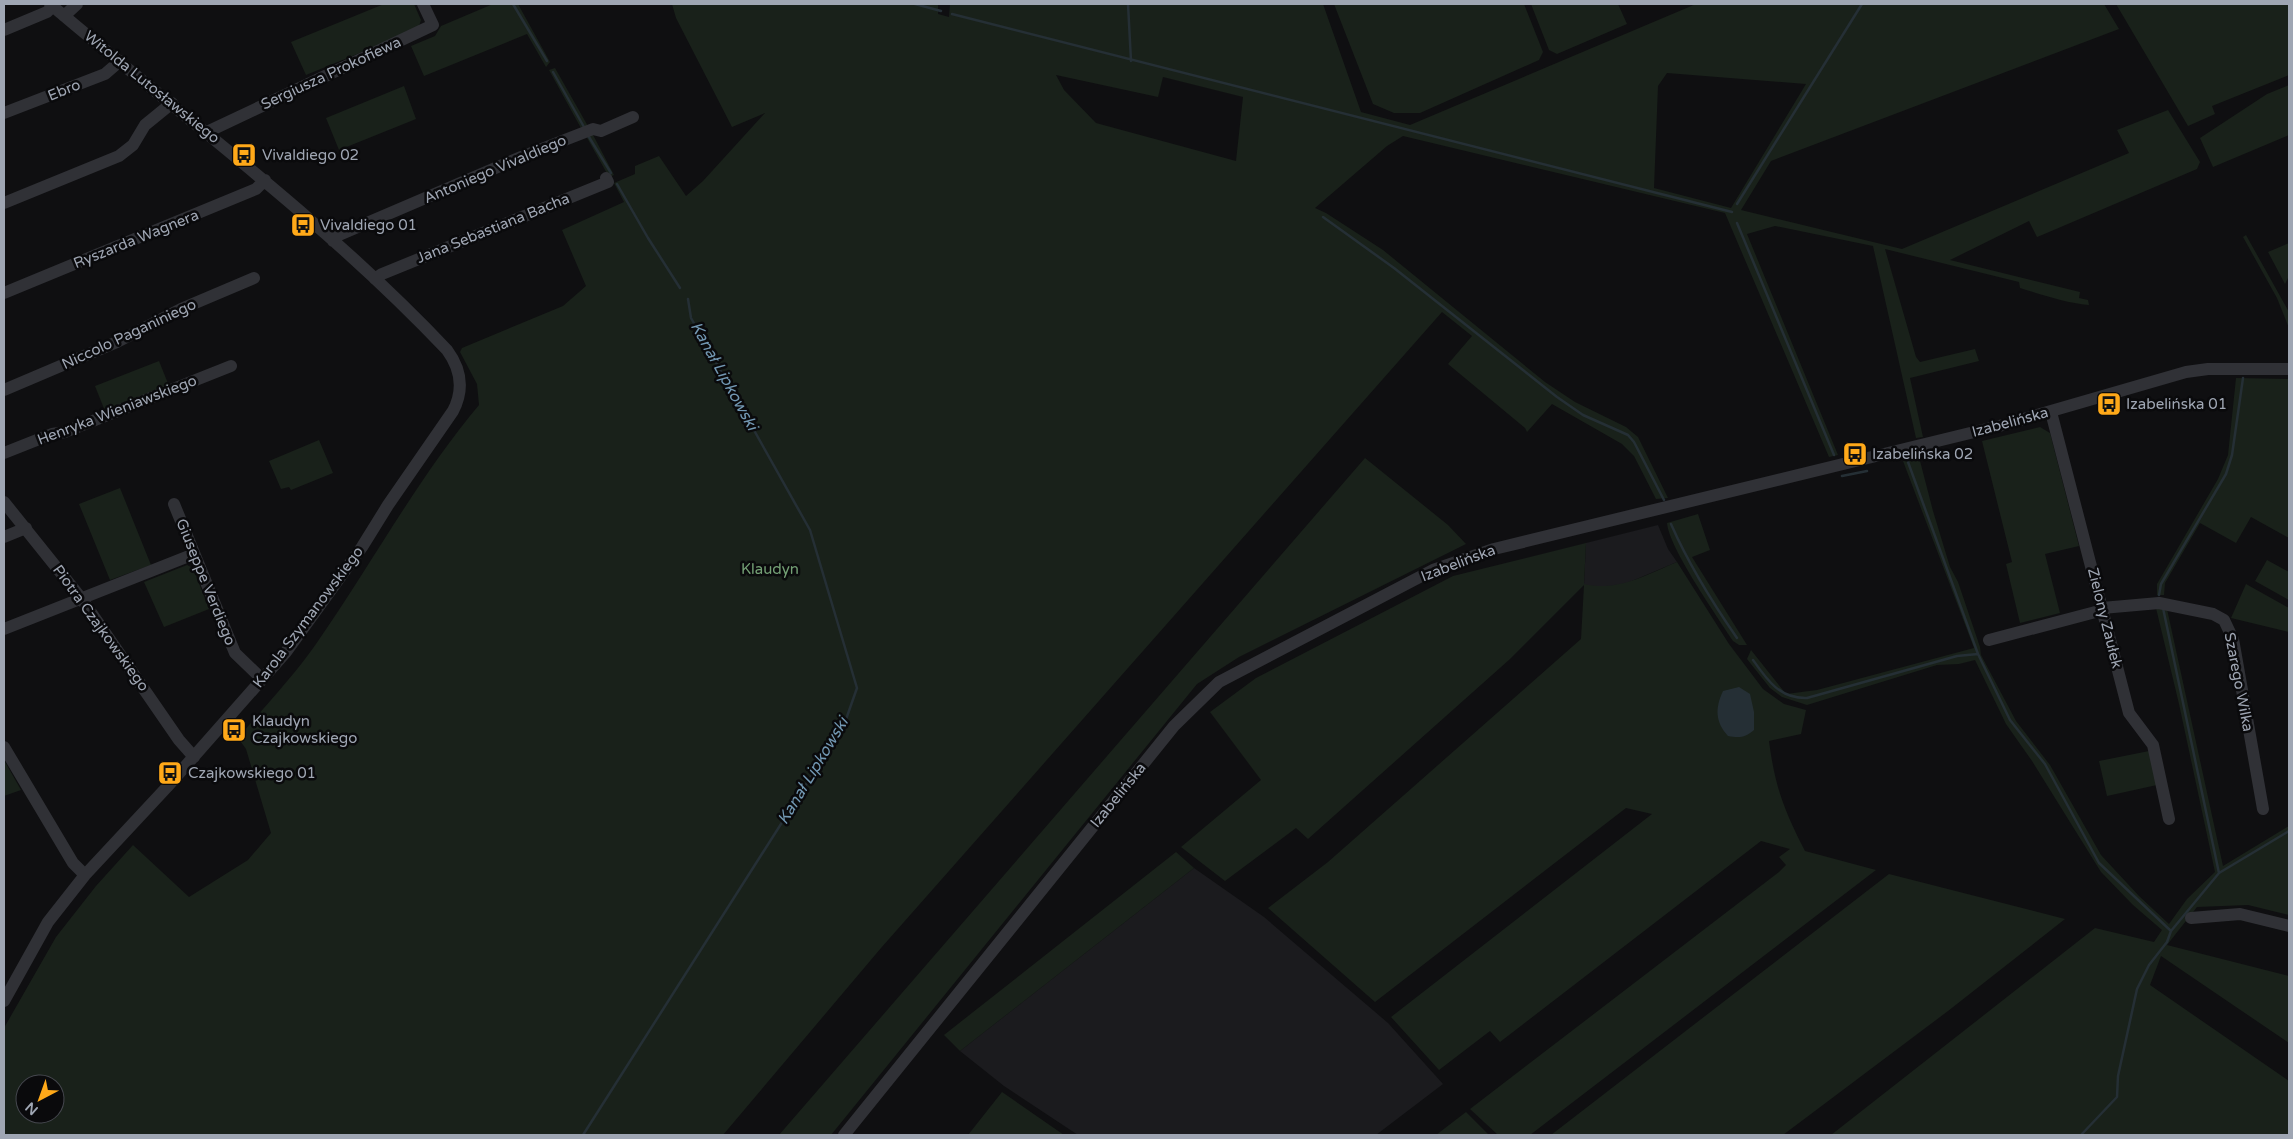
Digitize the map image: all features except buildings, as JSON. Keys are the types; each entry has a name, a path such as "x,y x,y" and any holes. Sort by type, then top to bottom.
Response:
{"street":[{"path":"64,16 77,4"},
{"name":"Sergiusza Prokofiewa","path":"207,132 433,25 423,4"},
{"path":"4,30 46,12 52,5"},
{"name":"Witolda Lutosławskiego","path":"52,5 265,180 437,339 453,358 458,368 459,400 453,411"},
{"name":"Ebro","path":"4,113 105,74 120,60"},
{"path":"4,203 119,156 133,145 145,125 172,103"},
{"name":"Antoniego Vivaldiego","path":"333,241 338,235 521,157 593,129 601,131 633,117"},
{"name":"Jana Sebastiana Bacha","path":"375,280 382,274 608,182 606,178"},
{"name":"Ryszarda Wagnera","path":"4,293 256,189 265,180"},
{"name":"Niccolo Paganiniego","path":"4,390 117,342 181,309 254,278"},
{"name":"Henryka Wieniawskiego","path":"4,453 52,434 65,432 231,366"},
{"name":"Izabelińska","path":"844,1135 1174,726 1219,682 1434,570 1466,557 2052,412 2198,369 2289,369"},
{"name":"Karola Szymanowskiego","path":"5,993 48,922 85,875 194,756 262,678 331,592 453,411"},
{"name":"Zielony Zaułek","path":"2052,412 2129,713 2153,745 2169,818"},
{"name":"Piotra Czajkowskiego","path":"4,502 81,598 179,740 194,756"},
{"name":"Giuseppe Verdiego","path":"174,504 235,653 262,678"},
{"path":"4,537 26,528"},
{"path":"4,630 194,554"},
{"name":"Szarego Wilka","path":"1989,640 2102,609 2159,603 2213,614 2224,620 2233,639 2263,809"},
{"path":"4,746 73,863 85,875"},
{"path":"2191,918 2240,914 2289,926"}],"shaded area":[{"path":"1658,525 1668,549 1677,562 1620,586 1597,588 1584,585 1586,543"},
{"path":"1739,687 1750,694 1754,712 1754,730 1742,737 1728,736 1719,720 1719,703 1723,691"},
{"path":"1194,868 1264,917 1388,1023 1443,1084 1376,1135 1078,1135 1004,1086 960,1051"}],"green space":[{"path":"384,4 414,4 421,20 418,29 306,75 291,42"},
{"path":"493,4 518,4 550,62 546,67 527,34 424,76 411,46 435,36 441,26"},
{"name":"Klaudyn","path":"672,4 938,4 938,14 949,17 950,4 1323,4 1361,112 1410,125 1696,4 2104,4 2119,29 1771,161 1741,210 1902,249 2129,153 2117,130 2168,110 2200,162 2197,169 2037,237 2029,221 1950,260 2080,292 2079,298 2088,300 2089,305 2063,301 2020,288 2019,282 1885,249 1916,357 1920,362 1975,349 1979,361 1910,378 1923,437 1916,438 1873,246 1775,226 1747,234 1838,455 1829,457 1725,213 1403,136 1387,146 1315,208 1326,213 1383,250 1545,382 1575,402 1626,427 1638,437 1668,498 1656,499 1634,456 1622,444 1552,404 1527,432 1525,428 1448,364 1472,336 1442,312 881,948 723,1135 4,1135 4,1028 56,937 96,886 133,845 189,897 248,860 271,833 246,749 238,738 316,644 435,462 479,405 477,384 460,352 462,348 563,306 586,286 562,230 624,202 614,183 635,174 635,166 659,156 686,196 703,181 765,113 732,127 676,18","holes":["1667,73 1806,84 1731,208 1654,188 1658,86","1056,75 1158,97 1163,77 1243,97 1236,161 1096,123 1064,90"]},
{"path":"1334,4 1524,4 1543,52 1539,60 1420,113 1394,113 1373,104"},
{"path":"1531,4 1618,4 1627,24 1557,54 1549,50"},
{"path":"2116,4 2289,4 2289,75 2212,106 2215,114 2188,126"},
{"path":"555,68 589,128 582,130 549,70"},
{"path":"2289,85 2289,135 2213,167 2200,138 2267,94"},
{"path":"404,86 416,119 339,150 326,118"},
{"path":"592,133 614,175 609,177 586,136"},
{"path":"2246,235 2289,312 2289,328 2277,298 2243,237"},
{"path":"2289,243 2289,276 2285,284 2268,252"},
{"path":"159,361 169,386 105,411 95,386"},
{"path":"2236,378 2289,379 2289,538 2251,517 2236,543 2200,523 2165,583 2164,595 2157,595 2157,584 2218,479 2228,455"},
{"path":"2040,427 2050,433 2079,546 2045,554 2060,613 2020,623 2006,564 2012,562 1982,441"},
{"path":"319,440 333,473 291,490 289,487 281,489 269,461"},
{"path":"1919,457 1950,567 1958,582 1981,655 2016,721 2050,765 2101,855 2139,896 2169,924 2187,899 2215,872 2179,704 2156,608 2167,609 2223,866 2289,826 2289,915 2248,905 2197,907 2167,945 2289,976 2289,1043 2161,956 2150,985 2289,1081 2289,1135 1831,1135 2095,928 2154,942 2162,930 2133,905 2101,872 2032,761 2006,724 1975,660 1959,664 1937,665 1807,705 1782,697 1770,688 1747,659 1751,650 1786,694 1817,690 1974,648 1903,461"},
{"path":"1365,458 1448,525 1466,544 1239,657 1197,684 831,1135 779,1135"},
{"path":"120,488 151,565 110,580 79,504"},
{"path":"1698,514 1710,550 1692,557 1747,645 1739,645 1733,641 1695,582 1670,534 1667,523"},
{"path":"1586,543 1584,584 1608,586 1620,584 1643,577 1677,562 1729,644 1763,689 1784,704 1806,710 1801,734 1769,741 1781,798 1805,851 1876,870 1530,1135 1498,1135 1470,1109 1779,872 1786,865 1779,857 1790,849 1761,841 1500,1042 1490,1031 1439,1070 1391,1017 1652,814 1626,808 1375,1002 1268,908 1328,862 1581,639 1584,585 1510,659 1308,839 1296,828 1225,881 1181,847 1261,780 1210,712 1256,678 1453,576"},
{"path":"2267,560 2289,572 2289,600 2255,581"},
{"path":"187,565 193,568 209,609 164,627 144,582"},
{"path":"2246,584 2289,608 2289,632 2231,618"},
{"path":"2149,751 2157,785 2107,796 2099,761"},
{"path":"4,760 21,790 4,796"},
{"path":"1176,852 1194,868 960,1051 944,1035"},
{"path":"1889,874 2065,919 1948,1011 1783,1135 1551,1135"},
{"path":"1002,1092 1064,1135 968,1135"},
{"path":"1466,1112 1489,1135 1436,1135"}],"waterway":[{"name":"Kanał Lipkowski","path":"513,4 547,61"},
{"path":"915,4 941,11"},
{"path":"1128,4 1131,61"},
{"path":"1737,204 1862,4"},
{"path":"952,14 1732,212"},
{"name":"Kanał Lipkowski","path":"553,72 584,127"},
{"name":"Kanał Lipkowski","path":"589,137 611,173"},
{"name":"Kanał Lipkowski","path":"617,184 680,288"},
{"path":"1323,217 1394,268 1557,397 1583,415 1628,435 1634,442 1664,500"},
{"path":"1737,223 1834,455"},
{"name":"Kanał Lipkowski","path":"583,1135 844,725 857,688 810,530 691,318 688,299"},
{"path":"2159,595 2161,584 2226,474 2232,455 2243,378"},
{"path":"1908,462 1978,654 2010,720 2045,764 2099,863 2171,931"},
{"path":"1842,476 1867,471"},
{"path":"1671,524 1701,583 1737,638"},
{"path":"2163,608 2219,873"},
{"path":"1753,660 1769,681 1782,692 1807,698 1957,656 1978,654"},
{"path":"2081,1135 2117,1097 2118,1076 2137,989 2149,965 2167,942 2171,931 2219,873 2289,831"}],"place":[{"name":"Vivaldiego 02","path":"244,155"},
{"name":"Vivaldiego 01","path":"303,225"},
{"name":"Izabelińska 01","path":"2109,404"},
{"name":"Izabelińska 02","path":"1855,454"},
{"name":"Klaudyn Czajkowskiego","path":"234,730"},
{"name":"Czajkowskiego 01","path":"170,773"}]}
